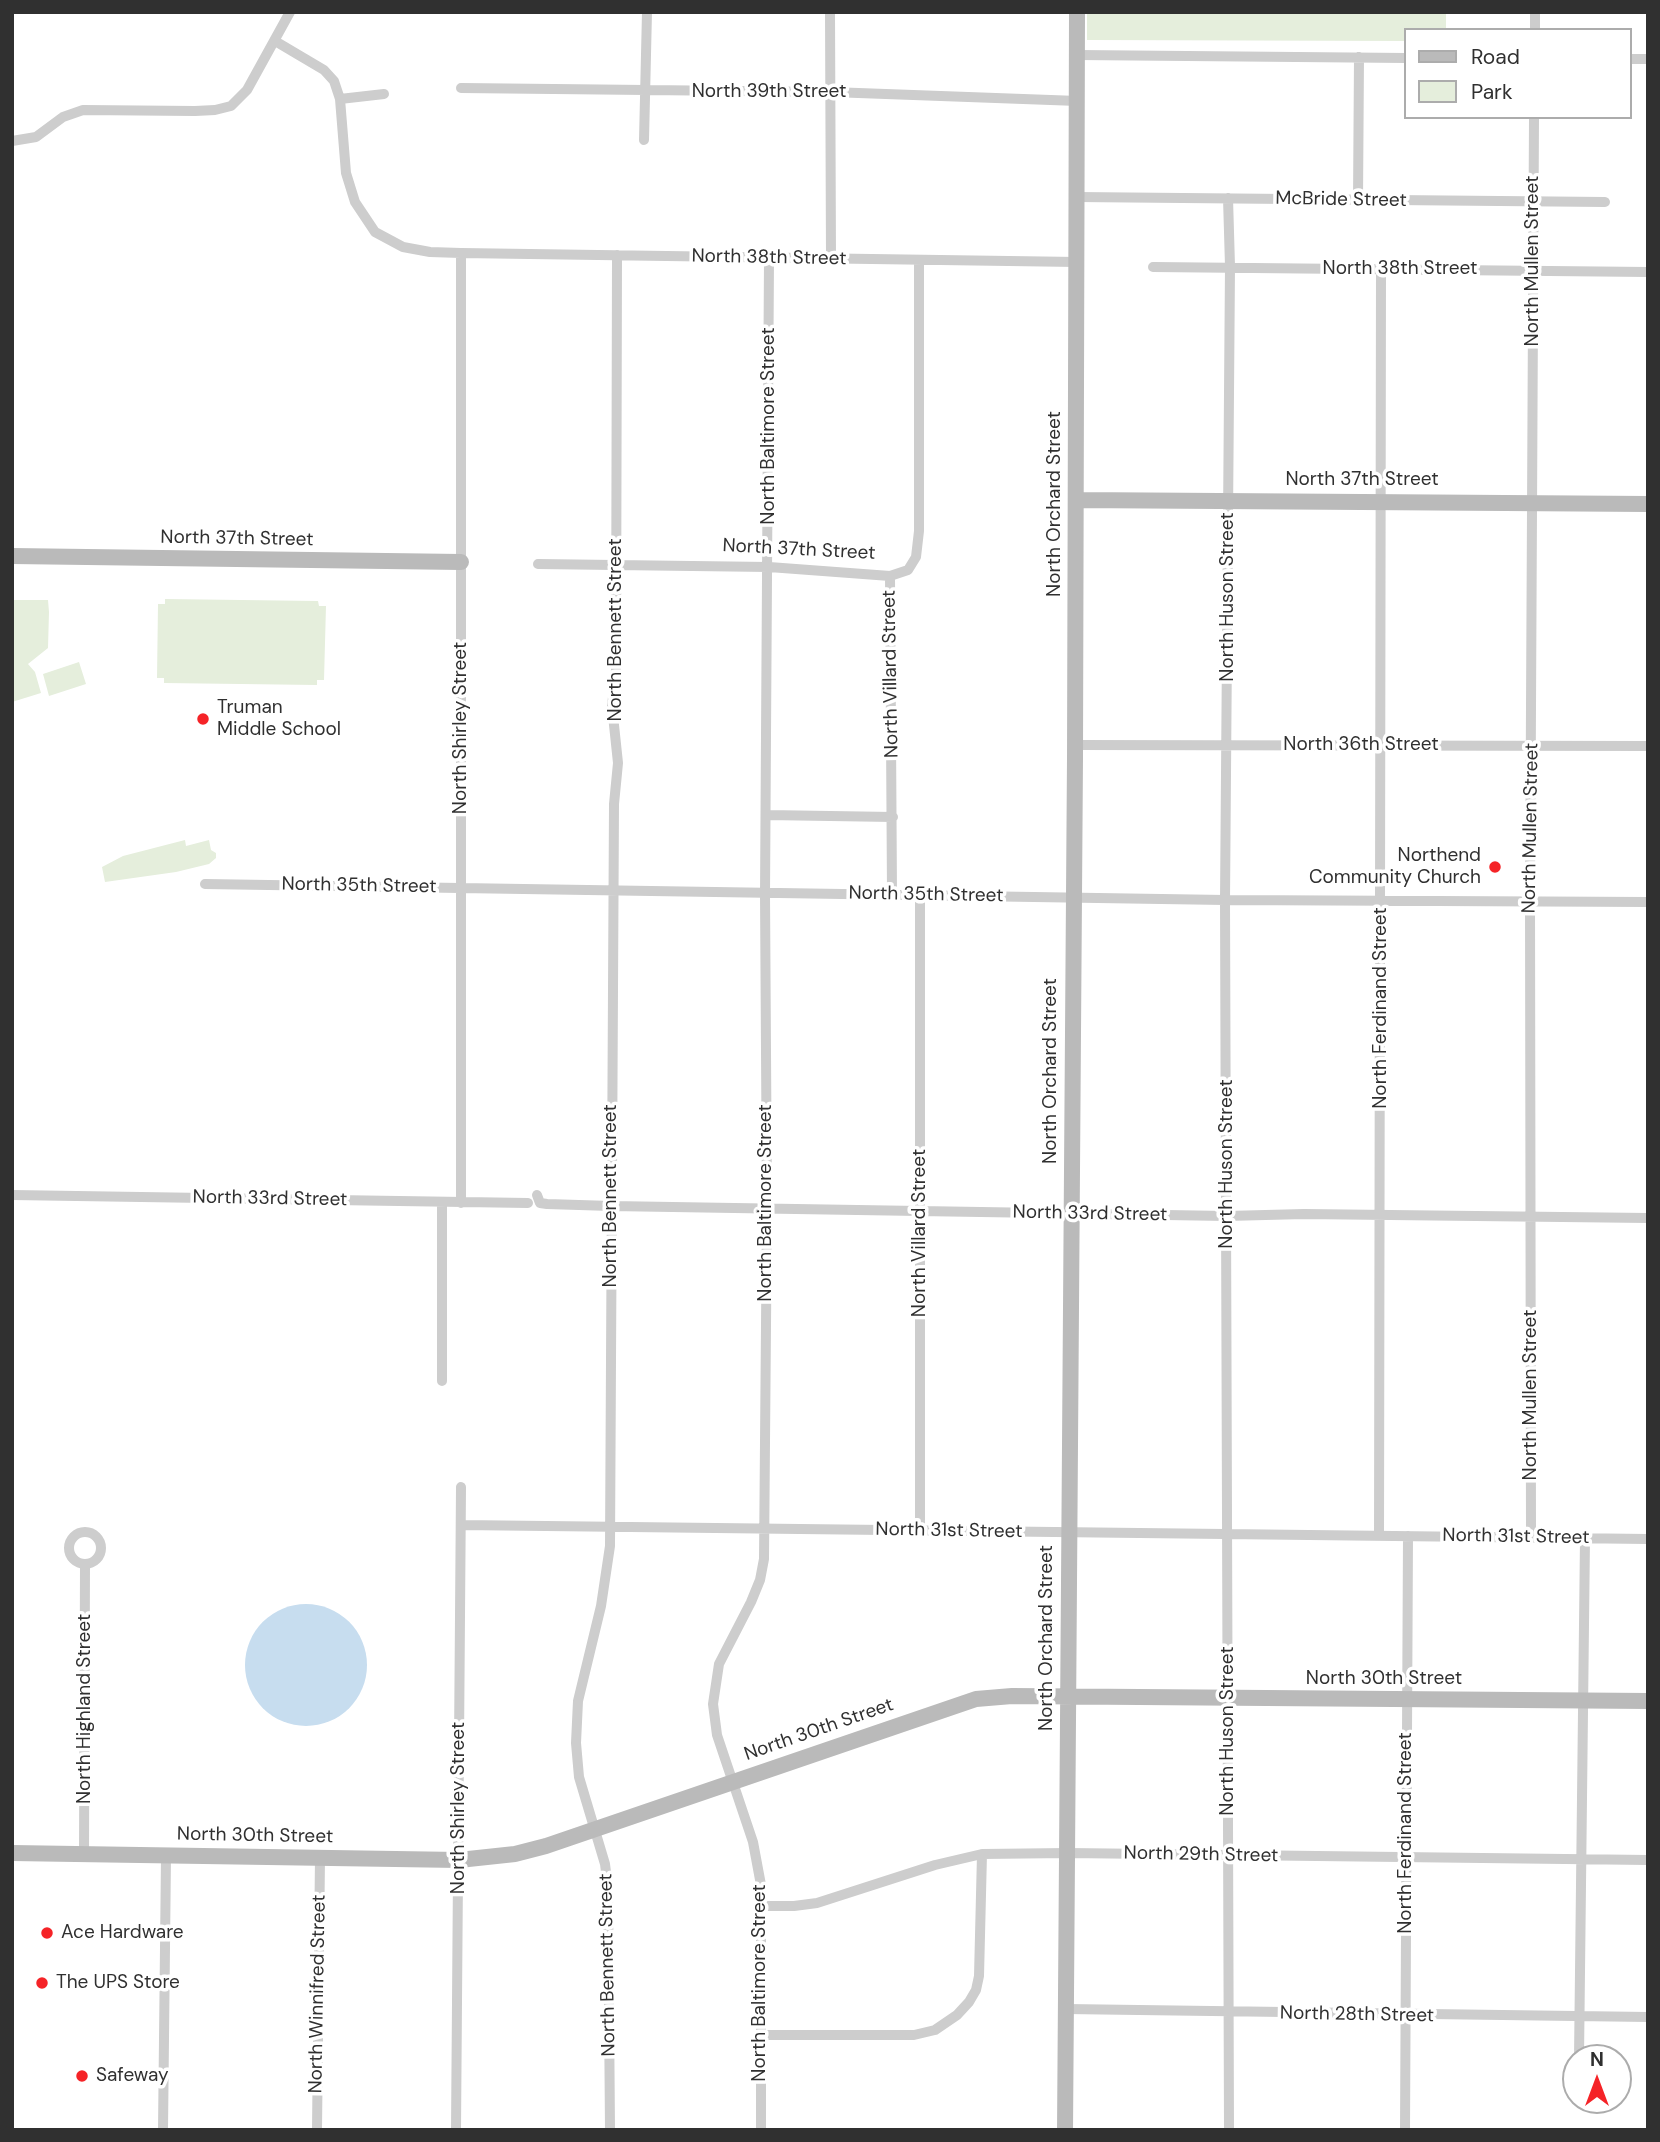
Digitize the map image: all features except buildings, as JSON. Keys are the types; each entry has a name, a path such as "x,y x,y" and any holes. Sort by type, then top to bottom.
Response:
{"street":[{"path":"12,141 31,139 63,117 83,110 195,111 231,106 247,90 290,12"},
{"path":"645,140 647,12"},
{"path":"830,12 831,258"},
{"name":"North Orchard Street","path":"1065,2130 1075,745 1077,12"},
{"path":"275,41 324,70 334,81 340,99 346,173 355,202 368,223 376,232 402,247 430,252 461,253"},
{"path":"1077,55 1404,58"},
{"path":"1358,201 1359,57"},
{"name":"North 39th Street","path":"461,88 831,92 1078,101"},
{"path":"340,99 384,94"},
{"name":"North Mullen Street","path":"1531,1538 1530,902 1534,119"},
{"name":"McBride Street","path":"1077,197 1605,202"},
{"name":"North Huson Street","path":"1228,198 1230,266 1225,900 1229,2130"},
{"name":"North 38th Street","path":"461,253 1077,262"},
{"name":"North Shirley Street","path":"461,253 461,1203"},
{"name":"North Bennett Street","path":"610,2130 608,1888 605,1864 579,1777 576,1721 578,1701 607,1576 610,1527 614,804 618,763 612,706 616,670 617,255"},
{"name":"North Baltimore Street","path":"761,2130 762,1906 756,1854 715,1728 714,1692 719,1664 751,1602 760,1580 764,1559 769,259"},
{"name":"North Villard Street","path":"892,894 890,576 902,574 911,568 918,548 919,260"},
{"name":"North 38th Street","path":"1153,267 1648,272"},
{"name":"North Ferdinand Street","path":"1379,1536 1381,270"},
{"name":"North 37th Street","path":"1076,500 1648,504"},
{"name":"North 37th Street","path":"12,556 461,562"},
{"name":"North 37th Street","path":"538,564 769,567 890,576"},
{"name":"North 36th Street","path":"1075,745 1648,746"},
{"path":"767,815 893,817"},
{"name":"North 35th Street","path":"205,884 1225,900 1648,902"},
{"name":"North Villard Street","path":"920,894 920,1531"},
{"name":"North 33rd Street","path":"12,1195 528,1203"},
{"name":"North 33rd Street","path":"537,1195 540,1203 611,1206 1227,1216 1648,1218"},
{"path":"442,1202 442,1381"},
{"name":"North Shirley Street","path":"456,2130 461,1487"},
{"name":"North 31st Street","path":"461,1525 1648,1539"},
{"name":"North Ferdinand Street","path":"1405,2130 1408,1536"},
{"path":"1579,2044 1585,1538"},
{"name":"North Highland Street","path":"85,1564 85,1854"},
{"name":"North 30th Street","path":"12,1853 459,1860 527,1852 976,1699 1068,1695 1648,1701"},
{"path":"762,2035 914,2035 934,2030 957,2015 970,2002 979,1976 982,1854"},
{"name":"North 29th Street","path":"762,1906 817,1903 935,1865 982,1854 1648,1860"},
{"path":"163,2130 166,1856"},
{"name":"North Winnifred Street","path":"317,2130 320,1857"},
{"name":"North 28th Street","path":"1066,2009 1648,2017"}],"green space":[{"path":"1087,12 1446,12 1446,28 1404,28 1404,41 1087,40"},
{"path":"165,599 318,601 319,606 326,606 324,680 317,680 317,685 164,683 164,678 157,678 158,604 165,604"},
{"path":"12,600 48,600 49,612 48,648 28,664 35,672 41,693 12,702"},
{"path":"79,662 86,684 49,696 43,674"},
{"path":"185,840 186,846 209,840 216,858 209,864 176,872 105,882 102,867 123,856"}],"water":[{"path":"306,1604 329,1609 349,1622 362,1642 367,1665 362,1688 349,1708 329,1721 306,1726 283,1721 263,1708 250,1688 245,1665 250,1642 263,1622 283,1609"}],"place":[{"name":"Truman Middle School","path":"203,719"},
{"name":"Northend Community Church","path":"1495,867"},
{"name":"Ace Hardware","path":"47,1933"},
{"name":"The UPS Store","path":"42,1983"},
{"name":"Safeway","path":"82,2076"}]}
